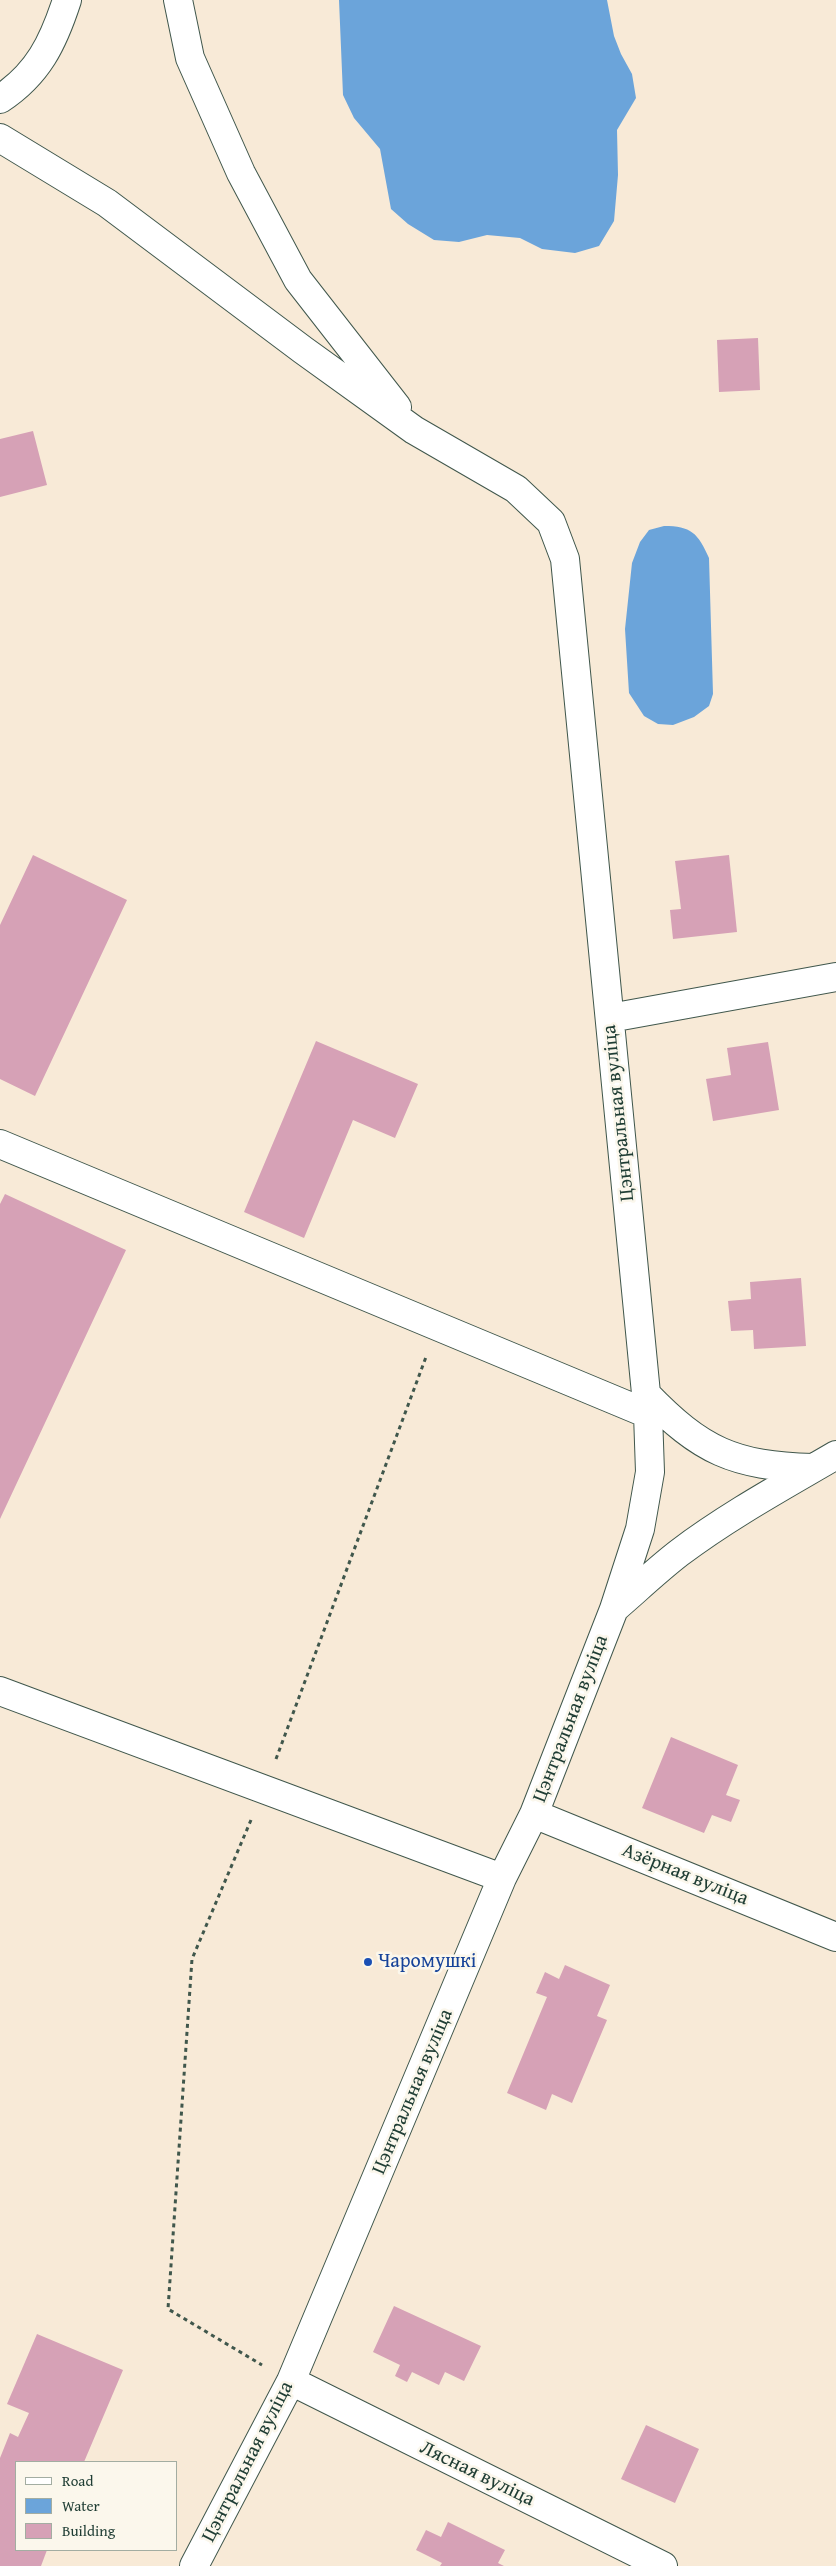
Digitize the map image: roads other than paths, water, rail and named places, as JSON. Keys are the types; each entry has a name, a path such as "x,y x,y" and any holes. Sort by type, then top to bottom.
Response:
{"street":[{"path":"0,99 20,86 44,55 67,0"},
{"path":"178,0 190,58 241,173 298,280 414,430"},
{"name":"Цэнтральная вуліца","path":"0,138 107,203 303,350 414,430 516,488 551,522 565,559 647,1404 650,1472 646,1508 614,1610 534,1814 502,1878 291,2381 194,2566"},
{"path":"610,1018 836,977"},
{"path":"0,1144 437,1326 647,1404 711,1448 760,1465 824,1462"},
{"name":"Цэнтральная вуліца","path":"614,1610 672,1559 703,1535 824,1462"},
{"path":"0,1691 265,1788 502,1878"},
{"name":"Азёрная вуліца","path":"534,1814 836,1937"},
{"name":"Лясная вуліца","path":"291,2381 663,2566"}],"water":[{"path":"339,0 607,0 614,36 632,74 636,98 617,130 618,175 614,221 599,246 575,253 542,249 520,238 487,235 459,242 434,240 408,224 391,209 380,149 354,118 343,95"},
{"path":"664,526 681,527 692,533 701,542 709,558 713,694 709,706 694,717 673,725 658,724 644,716 629,693 625,629 632,563 640,542 649,530"}],"place":[{"name":"Чаромушкі","path":"368,1962"}]}
